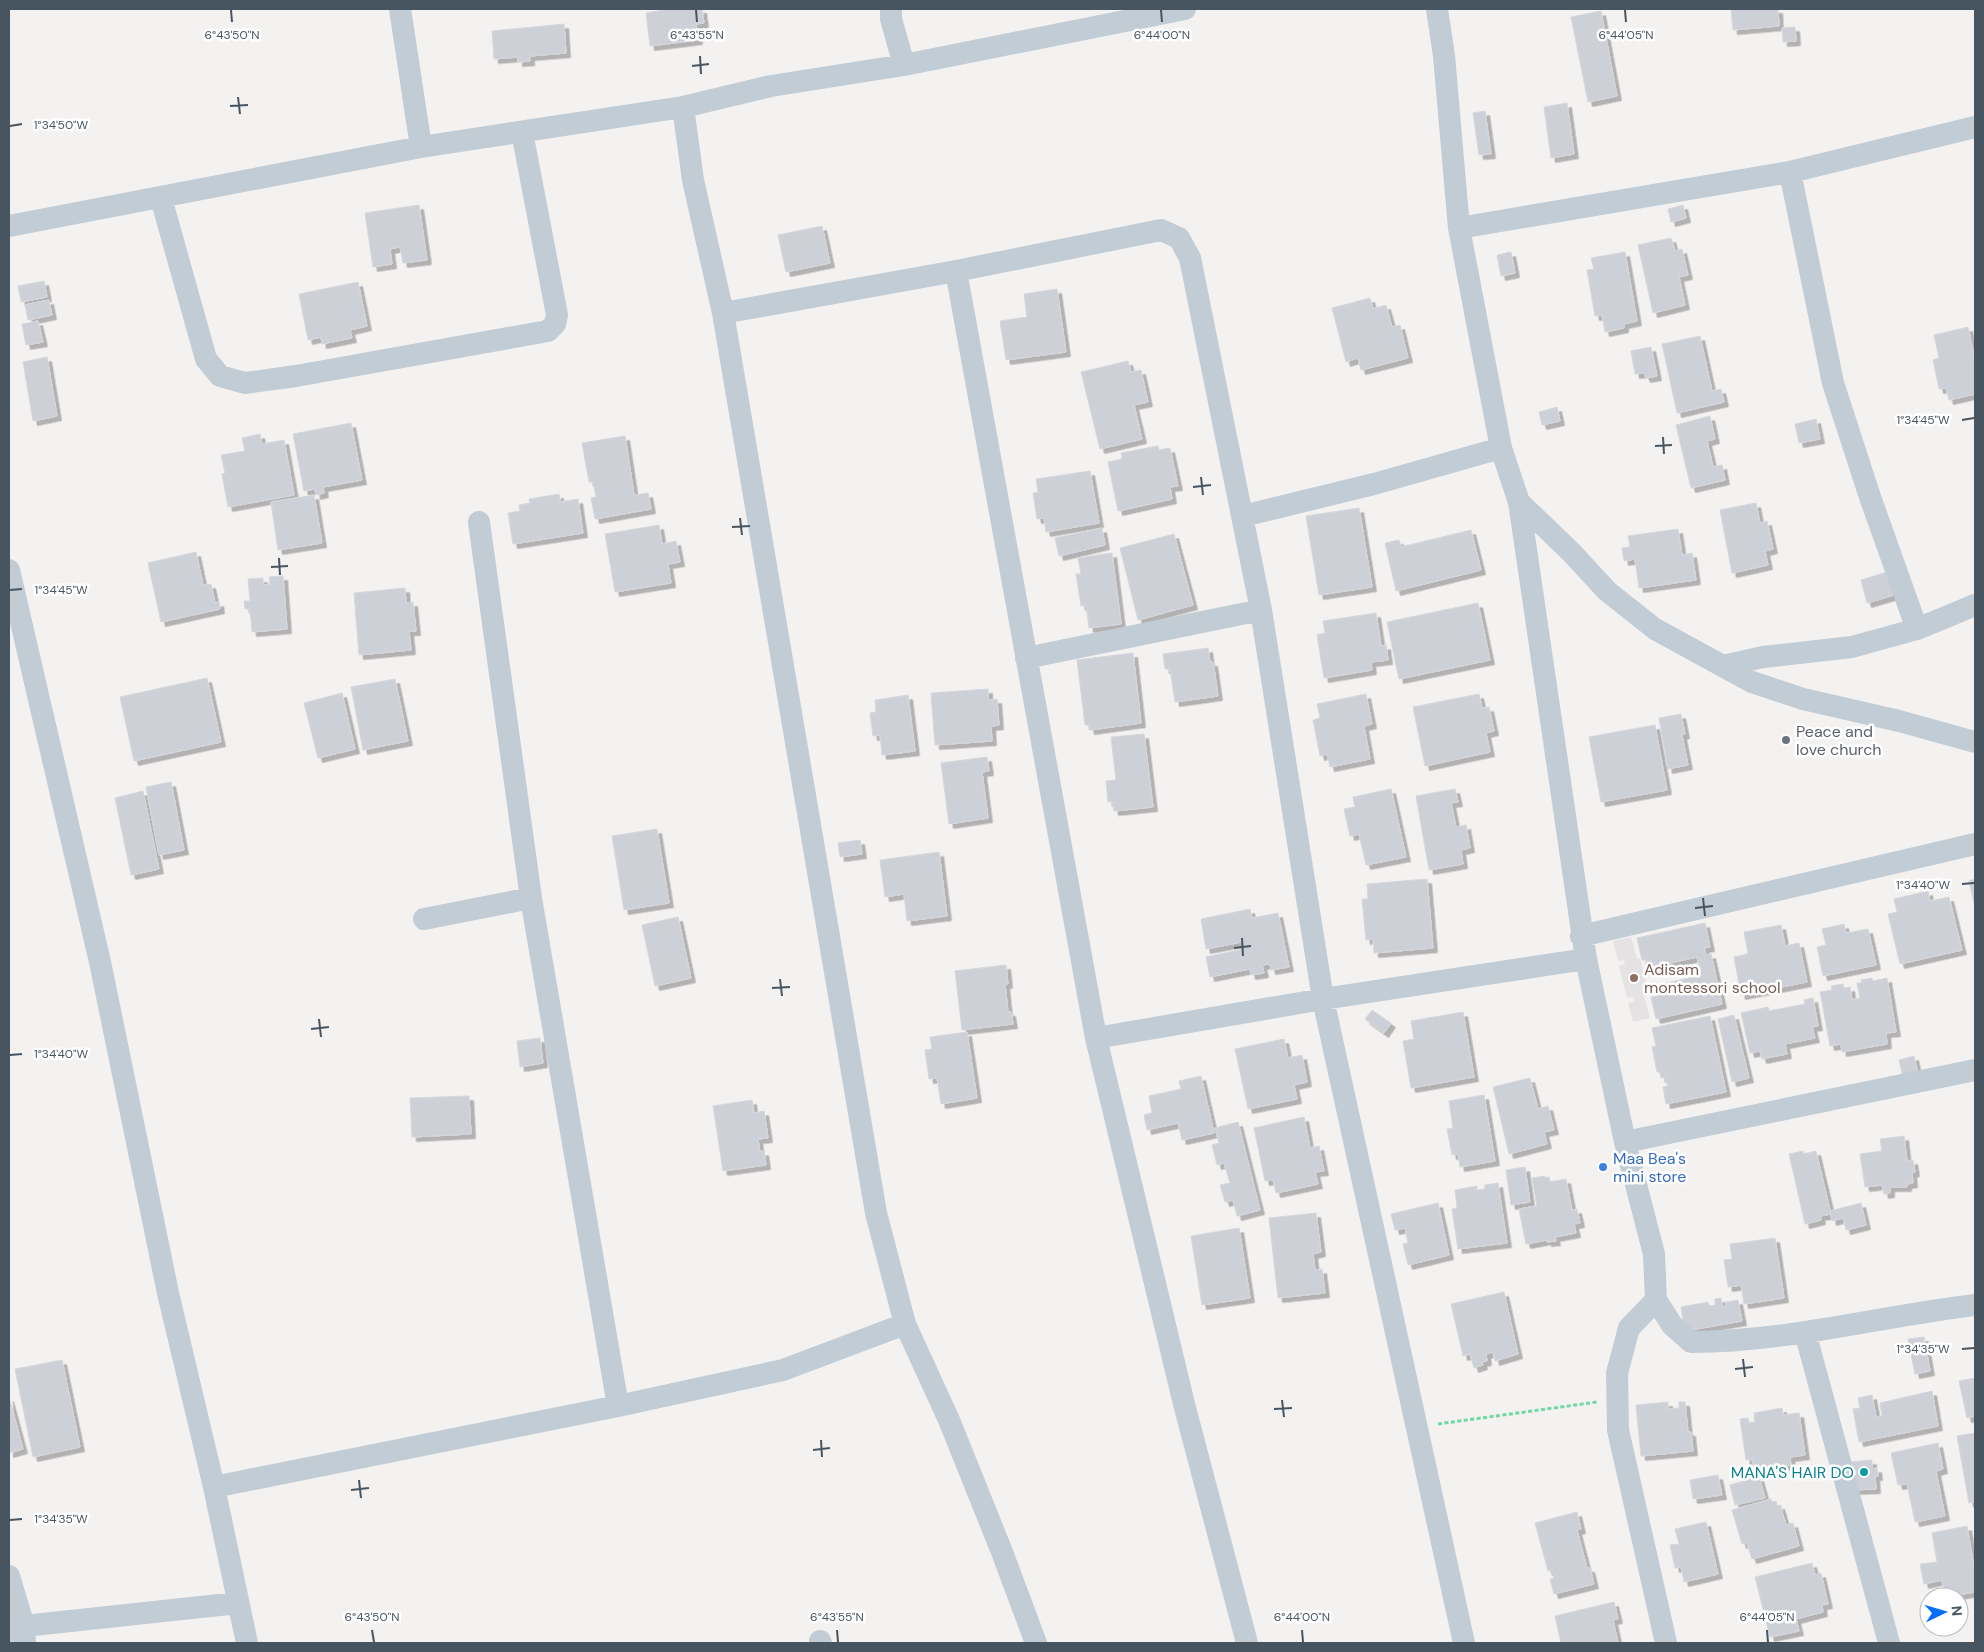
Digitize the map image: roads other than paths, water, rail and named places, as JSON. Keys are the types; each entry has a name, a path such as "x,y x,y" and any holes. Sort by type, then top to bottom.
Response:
{"street":[{"path":"400,9 421,147"},
{"path":"891,9 891,19 904,65"},
{"path":"1436,9 1444,56 1459,228 1501,448 1519,502 1582,936 1625,1142 1654,1254 1656,1300 1672,1326 1691,1342 1720,1342 1805,1332 1975,1305"},
{"path":"9,226 421,147 683,107 771,86 904,65 1173,10"},
{"path":"683,107 693,180 723,313 876,1213 906,1324 949,1420 1036,1643"},
{"path":"1459,228 1790,172 1975,127"},
{"path":"161,198 206,359 220,376 245,383 548,331 555,324 557,315 522,132"},
{"path":"1790,172 1833,383 1916,630"},
{"path":"723,313 956,271 1161,230 1179,238 1190,258 1261,610 1323,999 1464,1643"},
{"path":"956,271 1096,1038 1184,1404 1247,1643"},
{"path":"1243,516 1374,484 1501,448"},
{"path":"1519,502 1571,552 1606,591 1655,629 1752,682 1803,699 1899,721 1975,742"},
{"path":"479,522 531,898 618,1406"},
{"path":"9,570 102,972 168,1293 214,1487 247,1643"},
{"path":"1723,666 1763,657 1852,647 1916,630 1975,605"},
{"path":"1026,658 1261,610"},
{"path":"1582,936 1975,844"},
{"path":"424,919 531,898"},
{"path":"1096,1038 1323,999 1586,959"},
{"path":"1625,1142 1975,1070"},
{"path":"1656,1300 1630,1328 1617,1373 1618,1430 1666,1643"},
{"path":"214,1487 618,1406 783,1370 906,1324"},
{"path":"1805,1332 1889,1643"},
{"path":"9,1576 19,1633 238,1604"}],"place":[{"name":"Peace and love church","path":"1786,740"},
{"name":"Adisam montessori school","path":"1634,978"},
{"name":"Maa Bea's mini store","path":"1603,1167"},
{"name":"MANA'S HAIR DO","path":"1864,1472"}]}
